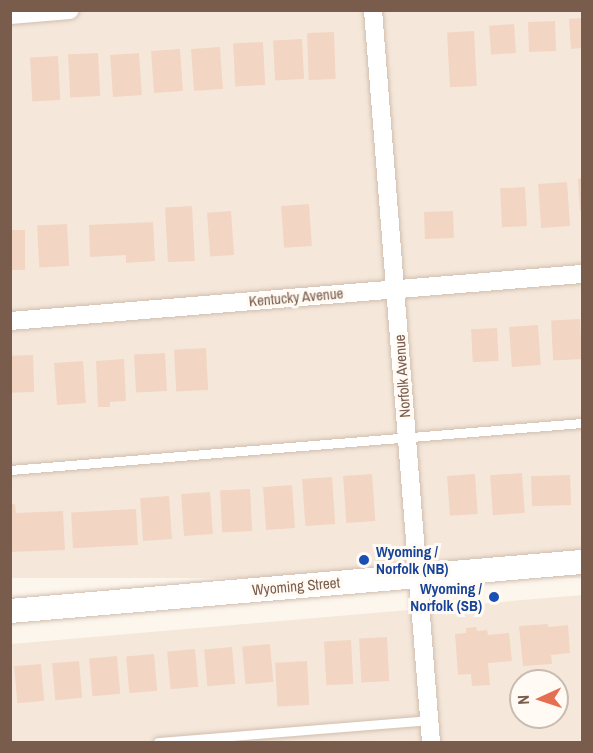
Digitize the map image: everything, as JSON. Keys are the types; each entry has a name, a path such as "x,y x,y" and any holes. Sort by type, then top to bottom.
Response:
{"street":[{"path":"10,15 70,10"},
{"name":"Norfolk Avenue","path":"373,10 431,742"},
{"name":"Kentucky Avenue","path":"10,321 582,273"},
{"name":"Wyoming Street","path":"10,611 582,562"}],"lane":[{"path":"10,470 582,423"},
{"path":"158,742 429,720"}],"shaded area":[{"path":"11,11 582,11 582,578 11,578"},
{"path":"582,595 582,742 11,742 11,644"}],"building":[{"path":"582,18 582,48 571,49 569,19"},
{"path":"555,21 556,51 529,52 528,22"},
{"path":"514,24 516,53 491,55 489,26"},
{"path":"474,31 477,86 450,87 447,32"},
{"path":"334,32 336,79 309,80 307,33"},
{"path":"302,39 304,79 275,80 273,41"},
{"path":"263,42 265,85 235,87 233,44"},
{"path":"220,47 223,89 194,91 191,49"},
{"path":"180,49 183,91 154,93 151,51"},
{"path":"98,53 100,96 70,98 68,55"},
{"path":"139,53 142,95 113,97 110,55"},
{"path":"58,56 60,100 32,101 30,57"},
{"path":"582,178 582,210 580,210 578,179"},
{"path":"567,182 570,226 541,228 538,184"},
{"path":"525,187 527,226 502,227 500,188"},
{"path":"309,204 312,246 284,248 281,206"},
{"path":"192,206 195,261 168,262 165,207"},
{"path":"231,211 234,255 210,257 207,213"},
{"path":"453,211 454,238 425,239 424,212"},
{"path":"153,222 155,261 126,263 126,255 90,257 89,225"},
{"path":"67,224 69,266 39,268 37,226"},
{"path":"10,230 25,230 25,270 10,270"},
{"path":"580,319 582,359 553,360 551,321"},
{"path":"538,325 541,365 512,367 509,327"},
{"path":"497,328 499,361 473,362 471,329"},
{"path":"206,348 208,390 176,392 174,350"},
{"path":"165,353 167,391 136,393 134,355"},
{"path":"33,355 34,392 11,393 10,356"},
{"path":"124,359 126,401 110,402 110,407 98,407 96,361"},
{"path":"83,361 86,403 57,405 54,363"},
{"path":"522,473 525,513 493,515 490,475"},
{"path":"372,474 375,521 346,523 343,476"},
{"path":"475,474 478,514 450,516 447,476"},
{"path":"570,475 571,505 532,506 531,476"},
{"path":"332,477 335,524 305,526 302,479"},
{"path":"292,485 295,528 266,530 263,487"},
{"path":"250,489 252,531 222,533 220,491"},
{"path":"210,492 213,534 184,536 181,494"},
{"path":"169,496 172,539 143,541 140,498"},
{"path":"15,504 16,513 63,511 65,550 10,552 10,505"},
{"path":"136,509 138,545 73,548 71,512"},
{"path":"548,624 548,627 568,625 570,653 551,655 552,664 523,666 519,626"},
{"path":"476,627 477,631 487,630 488,635 509,633 512,661 488,663 490,685 472,686 471,674 458,675 455,634 466,633 466,628"},
{"path":"387,637 389,681 361,682 359,638"},
{"path":"351,640 353,684 326,685 324,641"},
{"path":"270,644 273,682 245,684 242,646"},
{"path":"232,647 235,684 207,686 204,649"},
{"path":"195,649 198,687 170,689 167,651"},
{"path":"154,654 157,691 129,693 126,656"},
{"path":"117,656 120,694 92,696 89,658"},
{"path":"79,661 82,698 55,700 52,663"},
{"path":"307,661 309,705 277,707 275,663"},
{"path":"41,664 44,701 17,703 14,666"}],"place":[{"name":"Wyoming / Norfolk (NB)","path":"364,560"},
{"name":"Wyoming / Norfolk (SB)","path":"494,597"}]}
